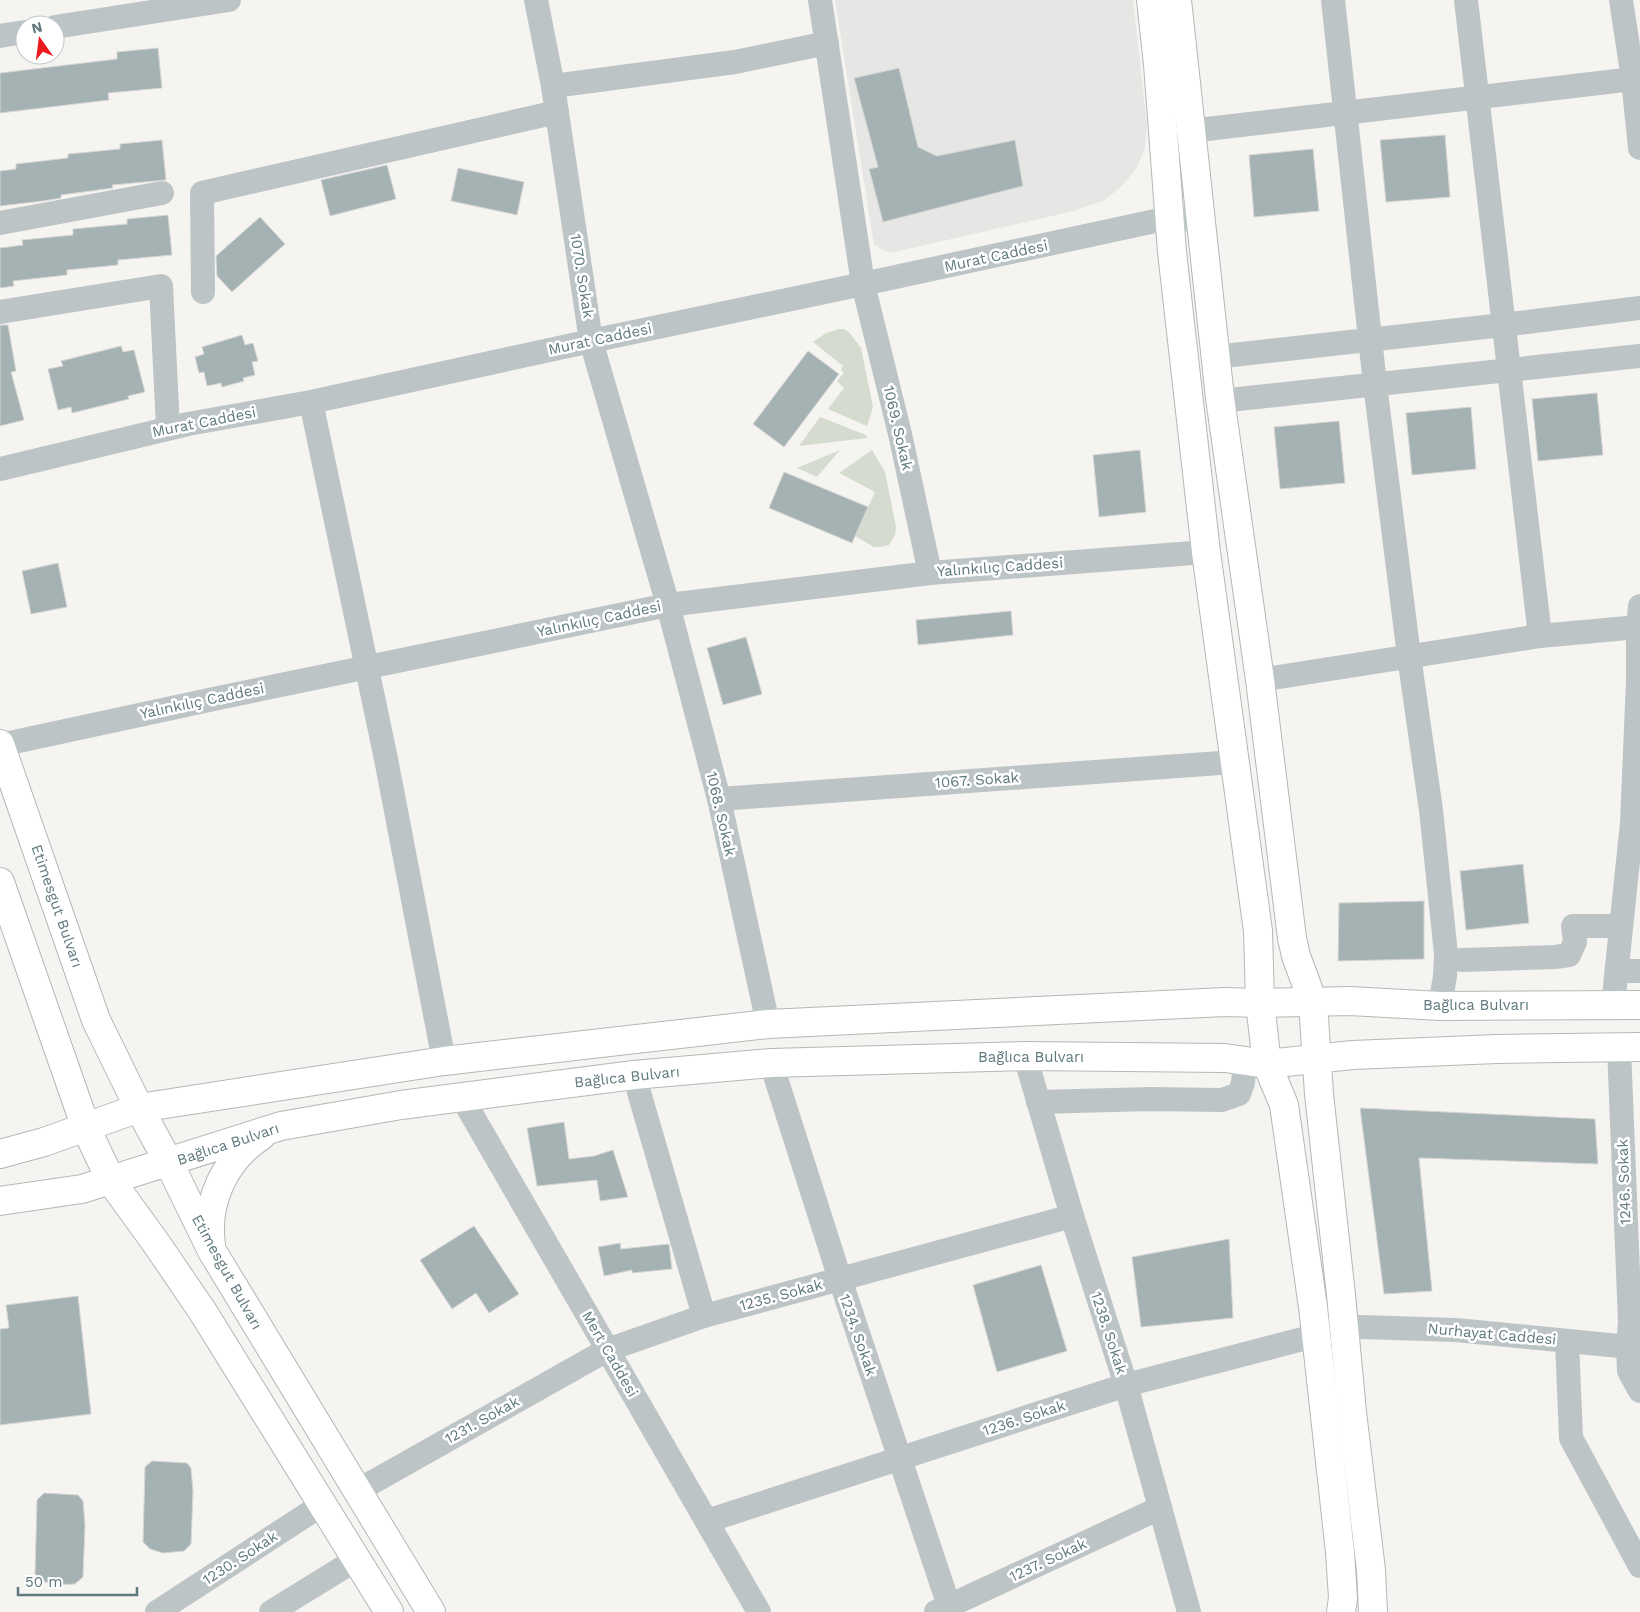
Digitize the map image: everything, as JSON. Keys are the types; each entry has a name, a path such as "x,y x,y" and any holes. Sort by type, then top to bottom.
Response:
{"main road":[{"path":"1151,0 1158,64 1169,218 1206,552 1258,931 1260,1004 1256,1062 1284,1104 1316,1334 1340,1559 1343,1598 1341,1612"},
{"path":"1176,0 1202,220 1220,401 1260,680 1292,938 1296,956 1313,1002 1319,1094 1345,1328 1352,1412 1373,1591 1373,1612"},
{"name":"Etimesgut Bulvarı","path":"0,745 96,1020 139,1108 169,1163 212,1251 431,1612"},
{"path":"0,882 86,1128 111,1181 156,1242 203,1312 389,1612"},
{"name":"Bağlıca Bulvarı","path":"1260,1004 1350,1001 1440,1006 1640,1005"},
{"path":"0,1154 44,1142 139,1108 444,1061 768,1024 1225,1002 1260,1004"},
{"path":"1317,1060 1353,1055 1487,1050 1629,1048"},
{"name":"Bağlıca Bulvarı","path":"0,1201 82,1189 281,1126 461,1096 634,1075 771,1063 1025,1056 1225,1058 1256,1062 1317,1060"},
{"path":"212,1251 210,1238 211,1210 220,1183 245,1148 256,1139 281,1126"}],"street":[{"path":"65,26 230,0"},
{"name":"1070. Sokak","path":"536,0 553,86 591,341 668,604"},
{"name":"1069. Sokak","path":"820,0 863,284 900,434 930,573"},
{"path":"1333,0 1375,384 1431,810 1446,954 1445,976 1440,1006"},
{"path":"1466,0 1540,636"},
{"path":"1621,0 1633,79 1640,148"},
{"path":"0,36 15,34"},
{"path":"553,86 735,62 827,43"},
{"path":"1190,131 1633,79"},
{"path":"203,292 202,193 557,112"},
{"path":"0,223 162,193"},
{"name":"Murat Caddesi","path":"0,469 168,428 311,402 1169,218 1202,220"},
{"path":"0,312 161,286 168,428"},
{"path":"1215,357 1640,308"},
{"path":"1220,401 1640,356"},
{"path":"311,402 386,759 444,1061"},
{"name":"Yalınkılıç Caddesi","path":"0,745 668,604 930,573 1206,552"},
{"name":"1068. Sokak","path":"668,604 719,799 768,1024"},
{"path":"1260,680 1540,636 1639,616 1639,680 1632,823 1635,845 1621,926 1613,1005"},
{"name":"1067. Sokak","path":"719,799 1234,762"},
{"path":"1462,960 1569,954 1575,942 1573,926 1621,926"},
{"path":"1617,971 1640,971"},
{"name":"1246. Sokak","path":"1629,1048 1630,1322 1634,1347 1629,1371 1640,1391"},
{"name":"1238. Sokak","path":"1025,1056 1072,1216 1126,1385 1189,1612"},
{"path":"1038,1102 1150,1099 1222,1100 1239,1094 1256,1062"},
{"name":"1234. Sokak","path":"771,1063 900,1459 943,1609"},
{"path":"634,1075 704,1316"},
{"name":"Mert Caddesi","path":"461,1096 759,1612"},
{"name":"1235. Sokak","path":"608,1350 704,1316 1072,1216"},
{"name":"Nurhayat Caddesi","path":"1345,1328 1386,1327 1456,1330 1634,1347"},
{"name":"1236. Sokak","path":"707,1521 1126,1385 1345,1328"},
{"path":"1567,1341 1571,1438 1640,1566"},
{"name":"1231. Sokak","path":"356,1491 608,1350"},
{"name":"1230. Sokak","path":"158,1612 323,1504"},
{"name":"1237. Sokak","path":"943,1609 1160,1508"},
{"path":"270,1612 357,1559"}],"shaded area":[{"path":"835,0 1133,0 1147,125 1145,148 1137,167 1124,184 1105,200 1074,211 890,253 874,245"},
{"path":"839,329 849,332 861,348 873,407 867,426 828,409 844,388 837,381 844,373 841,370 843,366 813,342 826,333"},
{"path":"820,417 866,435 867,438 799,446"},
{"path":"840,450 817,477 797,468"},
{"path":"872,450 885,472 896,527 895,535 889,545 881,547 874,547 855,536 875,492 839,473"}],"building":[{"path":"158,48 162,88 108,93 109,100 0,113 0,73 117,59 117,52"},
{"path":"899,68 918,147 937,156 1015,140 1023,186 883,222 869,169 878,167 854,78"},
{"path":"1445,135 1450,197 1386,202 1380,140"},
{"path":"162,140 166,180 112,185 113,188 61,195 61,198 0,206 0,171 16,169 16,164 68,158 68,154 120,149 120,144"},
{"path":"1313,149 1319,211 1254,217 1249,155"},
{"path":"387,165 396,199 330,216 321,180"},
{"path":"458,168 524,182 517,215 451,201"},
{"path":"168,215 172,255 118,260 118,265 67,270 67,275 13,281 14,286 0,288 0,248 23,245 22,240 73,235 73,229 127,224 127,219"},
{"path":"260,217 285,244 232,292 217,276 216,256"},
{"path":"0,325 8,325 16,371 11,372 24,420 0,426"},
{"path":"242,335 245,345 253,343 258,361 252,362 255,375 243,378 244,381 222,387 221,383 207,386 204,372 199,373 195,357 204,354 202,347"},
{"path":"121,346 123,352 134,350 145,392 128,396 129,399 72,413 71,407 58,410 48,369 63,366 61,361"},
{"path":"808,351 839,374 784,447 753,424"},
{"path":"1597,393 1603,455 1538,461 1532,399"},
{"path":"1471,407 1476,469 1412,475 1406,413"},
{"path":"1339,421 1345,483 1280,489 1274,427"},
{"path":"1140,450 1146,512 1099,517 1093,455"},
{"path":"784,472 868,507 852,543 769,508"},
{"path":"58,563 67,607 31,614 22,571"},
{"path":"1011,611 1013,635 918,645 916,620"},
{"path":"746,637 762,694 723,705 707,648"},
{"path":"1523,864 1529,923 1466,930 1460,871"},
{"path":"1424,901 1424,959 1338,961 1339,903"},
{"path":"1360,1108 1595,1119 1598,1164 1419,1158 1432,1291 1384,1294"},
{"path":"564,1122 569,1159 594,1156 613,1150 628,1197 600,1201 597,1180 537,1186 527,1128"},
{"path":"474,1226 519,1294 489,1313 476,1293 452,1309 420,1260"},
{"path":"1229,1239 1233,1318 1141,1327 1132,1257"},
{"path":"620,1243 621,1249 669,1244 672,1269 632,1273 632,1270 604,1276 598,1247"},
{"path":"1041,1265 1067,1351 997,1372 973,1285"},
{"path":"78,1296 91,1414 0,1425 0,1329 9,1328 6,1305"},
{"path":"152,1461 187,1463 191,1468 193,1492 191,1544 184,1551 163,1553 150,1549 143,1542 145,1467"},
{"path":"44,1493 78,1495 83,1501 85,1525 83,1577 75,1584 55,1585 42,1581 35,1574 37,1500"}]}
